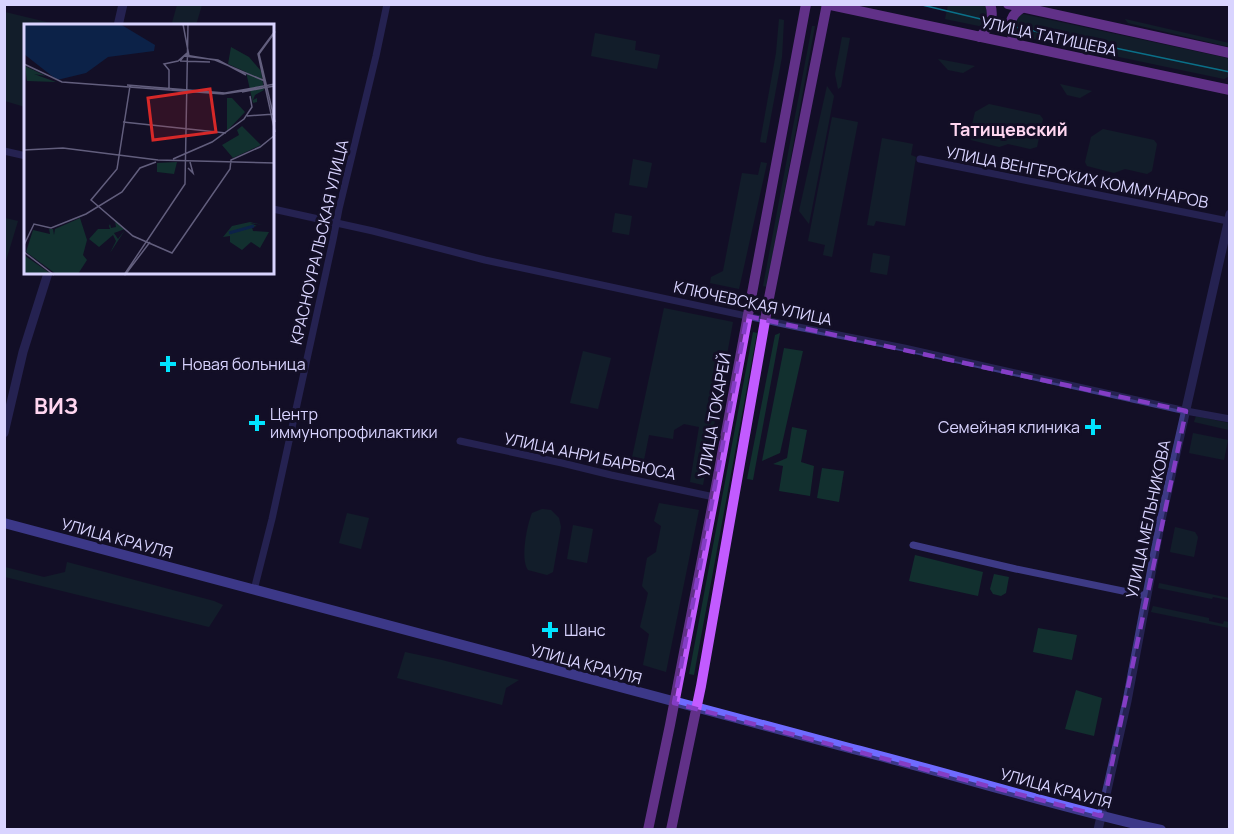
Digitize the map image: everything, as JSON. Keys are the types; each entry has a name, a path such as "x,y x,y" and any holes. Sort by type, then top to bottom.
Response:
{"main road":[{"name":"УЛИЦА ТОКАРЕЙ","path":"648,830 714,497 806,4"},
{"name":"УЛИЦА ТОКАРЕЙ","path":"671,830 696,708 765,320 826,4"},
{"name":"УЛИЦА ТАТИЩЕВА","path":"826,4 1230,90"},
{"path":"980,37 991,21 990,4"},
{"name":"УЛИЦА ТАТИЩЕВА","path":"1008,4 1230,53"},
{"path":"1015,44 1010,26 1015,12 1022,8"},
{"name":"УЛИЦА КРАУЛЯ","path":"4,523 674,703 1161,830"}],"street":[{"path":"118,24 123,4"},
{"name":"КРАСНОУРАЛЬСКАЯ УЛИЦА","path":"254,590 272,519 336,222 387,4"},
{"path":"4,151 24,156"},
{"name":"УЛИЦА ВЕНГЕРСКИХ КОММУНАРОВ","path":"920,159 1229,218"},
{"name":"КЛЮЧЕВСКАЯ УЛИЦА","path":"274,209 336,222 485,260 1230,419"},
{"name":"УЛИЦА МЕЛЬНИКОВА","path":"1098,830 1125,710 1161,520 1229,218"},
{"path":"4,433 23,352 48,274"},
{"name":"УЛИЦА АНРИ БАРБЮСА","path":"460,441 714,497"},
{"path":"913,545 1147,596"}],"highlighted area":[{"path":"747,316 1186,411 1101,816 674,703"}],"green space":[{"path":"983,4 987,8 986,23 979,26 945,19 948,5"},
{"path":"177,5 202,5 196,24 172,23"},
{"path":"5,12 55,24 24,24 24,107 5,101"},
{"path":"1023,14 1227,58 1229,74 1224,79 1019,36 1016,33 1016,18"},
{"path":"779,19 784,20 782,57 766,143 760,142 776,53"},
{"path":"1125,19 1229,43 1229,47 1128,23"},
{"path":"812,26 815,26 767,287 763,286"},
{"path":"595,33 636,41 635,50 660,55 657,69 591,56"},
{"path":"842,37 850,38 841,87 838,89 835,74"},
{"path":"938,59 975,66 963,73 948,70"},
{"path":"1060,84 1092,91 1080,98 1067,95"},
{"path":"827,86 834,96 809,224 799,211"},
{"path":"989,104 1040,115 1043,119 1037,147 1030,149 1008,144 999,147 971,140 969,137 975,112"},
{"path":"832,117 858,122 832,257 823,255 825,245 808,241"},
{"path":"1103,129 1154,140 1157,144 1152,171 1147,174 1125,169 1114,173 1087,166 1085,162 1091,137"},
{"path":"882,138 913,144 911,155 916,157 905,226 876,221 874,226 867,225"},
{"path":"633,159 652,163 647,188 629,185"},
{"path":"761,162 767,163 739,289 710,283 711,277 723,271 742,173 758,175"},
{"path":"615,213 632,216 629,235 612,232"},
{"path":"4,218 18,221 5,264"},
{"path":"873,253 890,256 887,275 870,272"},
{"path":"664,308 733,322 703,485 690,482 699,427 684,424 674,430 673,439 649,435 642,470 630,467"},
{"path":"753,332 757,333 694,675 689,674"},
{"path":"780,333 753,480 747,479 775,335"},
{"path":"784,348 803,351 780,453 762,461"},
{"path":"583,351 611,358 598,409 570,403"},
{"path":"1196,416 1229,423 1229,430 1194,422"},
{"path":"792,427 807,430 801,462 814,466 810,496 779,491 783,466 773,464 787,458"},
{"path":"1193,433 1228,440 1224,460 1189,453"},
{"path":"822,468 844,471 839,502 817,498"},
{"path":"659,503 699,510 666,672 643,665 649,634 640,627 648,593 642,586 647,558 656,552 661,526 654,521"},
{"path":"542,509 551,510 559,518 561,527 553,572 547,575 528,570 525,558 526,533 530,518 532,513"},
{"path":"347,513 369,518 361,549 339,543"},
{"path":"573,525 593,529 587,563 567,559"},
{"path":"1175,527 1195,532 1198,537 1194,557 1170,552"},
{"path":"915,555 983,572 978,596 909,581"},
{"path":"67,562 223,605 209,627 5,577 5,567 44,577 65,572"},
{"path":"994,574 1009,577 1006,593 1001,596 993,594 990,589"},
{"path":"1159,583 1229,598 1229,603 1228,600 1158,588"},
{"path":"1153,606 1209,618 1209,621 1223,624 1224,621 1229,622 1229,628 1151,612"},
{"path":"1038,628 1077,635 1072,660 1033,652"},
{"path":"405,652 519,680 506,688 502,705 397,678"},
{"path":"1076,690 1102,698 1094,736 1065,729"}],"tram line":[{"path":"918,4 1010,26 1230,72"}],"place":[{"name":"Новая больница","path":"168,364"},
{"name":"Центр иммунопрофилактики","path":"257,423"},
{"name":"Семейная клиника","path":"1093,427"},
{"name":"Шанс","path":"550,630"}],"district":[{"name":"Татищевский","path":"1009,129"},
{"name":"ВИЗ","path":"56,406"}]}
